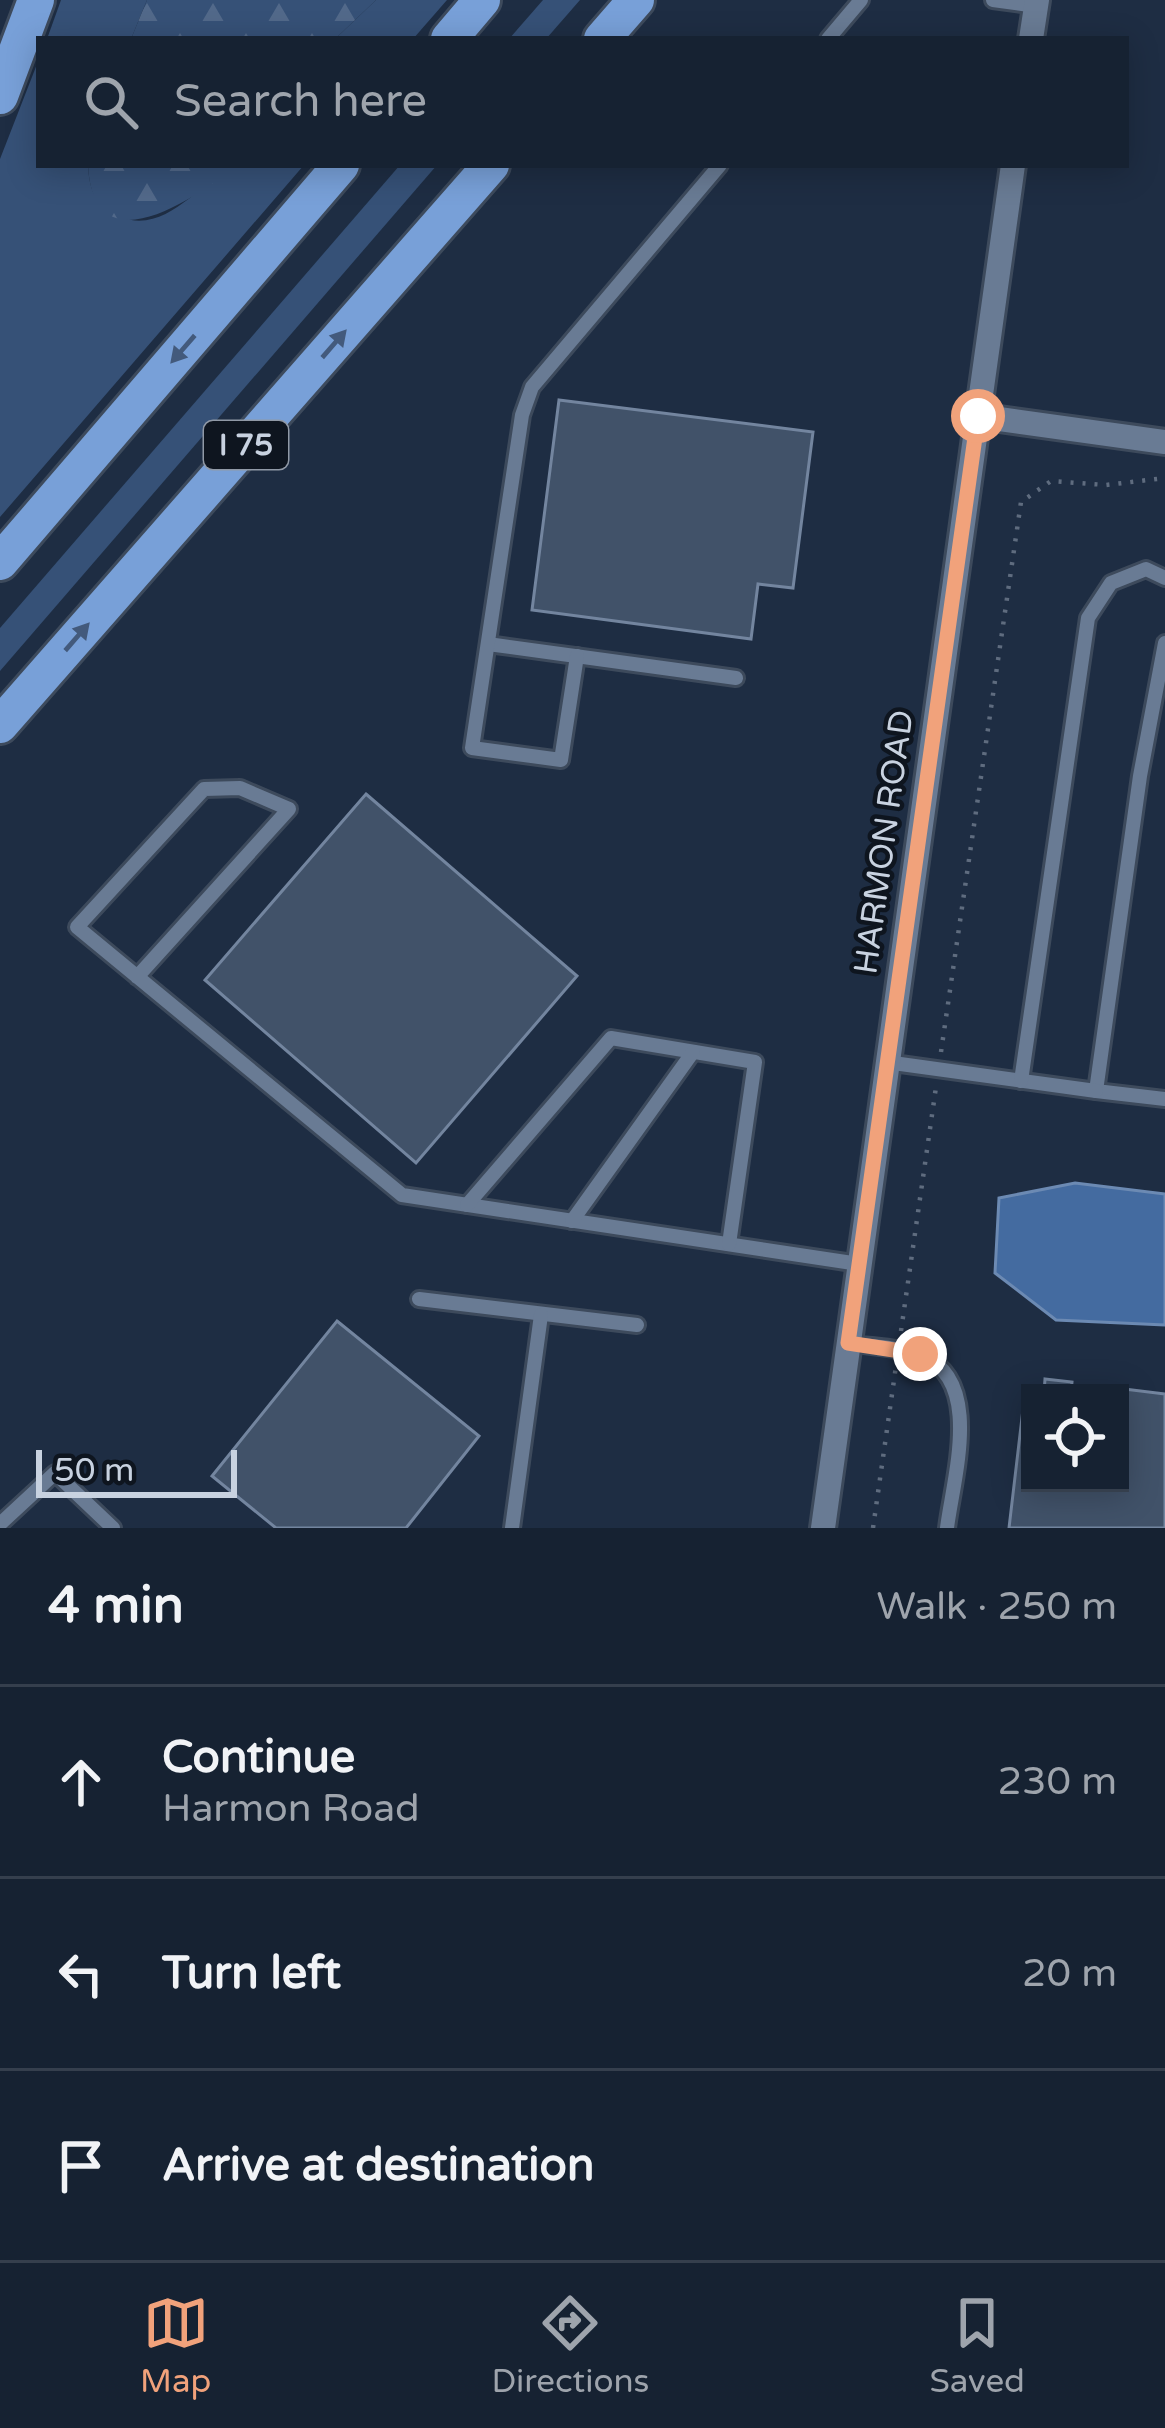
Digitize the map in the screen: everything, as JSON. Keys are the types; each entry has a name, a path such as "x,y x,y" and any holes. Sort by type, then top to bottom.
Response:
{"highway":[{"path":"0,96 36,0"},
{"path":"452,36 482,0"},
{"path":"605,36 636,0"},
{"path":"0,562 338,168"},
{"name":"I 75","path":"0,725 488,168"}],"street":[{"path":"1032,36 1037,3"},
{"name":"HARMON ROAD","path":"823,1528 1013,168"},
{"path":"978,416 1165,442"}],"lane":[{"path":"831,36 861,0"},
{"path":"993,0 1037,3"},
{"path":"577,656 561,760 472,748 522,415 532,386 718,168"},
{"path":"1021,1081 1088,618 1111,583 1147,569 1165,578"},
{"path":"488,644 736,678"},
{"path":"1096,1091 1165,644"},
{"path":"137,976 289,809 240,788 204,789 77,927 402,1195 859,1264"},
{"path":"466,1205 611,1038 755,1062 729,1244"},
{"path":"572,1221 693,1052"},
{"path":"886,1062 1165,1099"},
{"path":"419,1299 637,1325"},
{"path":"512,1528 541,1315"},
{"path":"848,1343 920,1354 940,1366 955,1389 960,1418 947,1528"},
{"path":"0,1524 55,1473 113,1528"}],"path":[{"path":"873,1528 1021,502 1051,481 1106,485 1165,478"}],"green space":[{"path":"61,0 147,0 132,36 48,36"},
{"path":"147,0 376,0 338,36 132,36"},
{"path":"376,0 447,0 416,36 338,36"},
{"path":"543,0 580,0 549,36 512,36"},
{"path":"36,67 36,168 88,168 95,197 120,217 137,221 168,213 233,168 301,168 0,517 0,159"},
{"path":"89,168 234,168 197,194 149,217 126,220 108,214 94,196"},
{"path":"397,168 434,168 0,671 0,628"}],"shaded area":[{"path":"1075,1183 1165,1194 1165,1325 1056,1320 995,1273 999,1198"}],"building":[{"path":"559,400 813,432 793,588 758,584 751,639 532,610"},
{"path":"366,794 577,976 416,1163 205,980"},
{"path":"337,1321 479,1436 406,1528 276,1528 212,1476"},
{"path":"1045,1379 1072,1382 1072,1384 1045,1384"},
{"path":"1129,1390 1165,1394 1165,1528 1009,1528 1021,1426 1021,1492 1129,1492"}],"route":[{"path":"920,1354 848,1343 978,416"}]}
